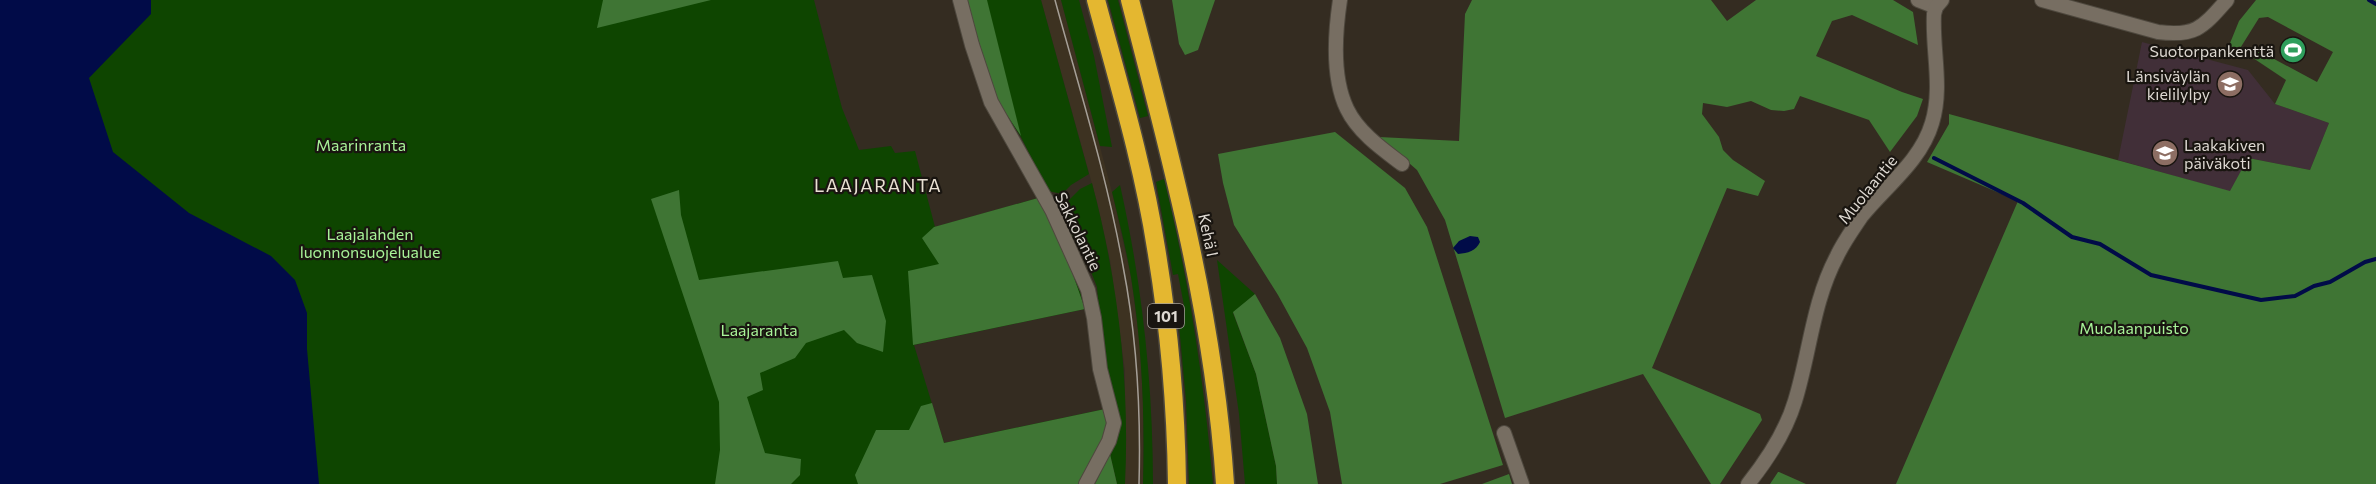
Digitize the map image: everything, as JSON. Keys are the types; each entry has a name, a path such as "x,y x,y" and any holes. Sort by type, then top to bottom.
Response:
{"highway":[{"name":"101","path":"1096,0 1144,184 1156,247 1165,307 1177,484"},
{"name":"Kehä I","path":"1130,0 1176,176 1204,305 1223,451 1225,484"},
{"path":"1171,484 1176,450"},
{"path":"1223,451 1229,484"}],"street":[{"name":"Sakkolantie","path":"960,0 991,102 1052,210 1088,290 1100,369 1114,423 1109,441 1086,484"},
{"path":"1340,0 1337,19 1338,63 1340,90 1347,110 1376,145 1402,164"},
{"path":"1918,0 1939,3"},
{"path":"2042,0 2169,34 2183,33 2205,25 2228,0"},
{"name":"Muolaantie","path":"1748,484 1781,437 1796,400 1817,305 1836,256 1861,218 1913,159 1927,136 1937,96 1933,25 1939,3"},
{"path":"1504,433 1522,484"}],"shaded area":[{"path":"0,0 151,0 151,14 89,78 113,152 189,213 271,256 295,280 307,313 307,349 319,484 0,484"},
{"path":"1041,0 1061,0 1112,192 1131,277 1140,345 1143,484 1125,484 1125,371 1110,260 1097,202"},
{"path":"2142,42 2248,70 2275,104 2329,123 2310,170 2248,158 2231,192 2118,160"},
{"path":"1470,236 1478,237 1480,242 1471,251 1458,254 1453,248 1459,241"}],"green space":[{"name":"Laajalahden luonnonsuojelualue","path":"0,0 814,0 842,108 859,150 891,146 895,153 915,151 935,227 1038,198 1080,291 1085,309 914,345 944,443 1105,409 1081,484 0,484"},
{"path":"603,0 711,0 597,28"},
{"path":"965,0 1041,0 1089,174 1071,185 1062,194 1048,191 1021,137 997,100"},
{"path":"965,0 987,0 1021,136 997,100"},
{"path":"1061,0 1079,0 1094,56 1112,147 1100,146"},
{"path":"1108,0 1118,0 1148,116 1140,118"},
{"path":"1172,0 1215,0 1198,50 1185,55 1179,44"},
{"path":"1472,0 1711,0 1727,21 1756,0 1893,0 1913,12 1918,45 1852,15 1832,21 1816,56 1923,99 1917,116 1890,152 1869,120 1800,96 1794,109 1784,111 1771,110 1751,101 1727,107 1703,103 1702,114 1719,137 1723,150 1733,160 1765,181 1758,196 1727,188 1652,368 1760,414 1762,420 1720,484 1711,484 1643,374 1505,418 1445,220 1417,170 1379,137 1459,141 1465,14"},
{"name":"Muolaanpuisto","path":"2256,0 2376,0 2376,484 1896,484 2018,201 1927,162 1949,124 1949,114 2230,191 2248,158 2310,170 2329,123 2275,104 2286,80 2247,54 2252,47 2317,82 2333,52 2268,17 2259,18 2239,50 2224,58 2239,21"},
{"path":"1335,132 1405,188 1427,227 1503,465 1440,484 1342,484 1330,412 1307,348 1278,295 1234,225 1218,154"},
{"path":"1164,179 1181,255 1194,331 1213,484 1189,484 1186,401 1178,314 1185,311 1178,274 1173,275 1156,182"},
{"path":"1092,183 1109,257 1120,332 1126,408 1125,484 1117,484 1110,454 1119,434 1119,421 1104,359 1097,287 1059,210 1080,189"},
{"path":"1120,185 1145,333 1151,408 1153,484 1143,484 1144,432 1138,328 1129,266 1112,192"},
{"name":"Laajaranta","path":"679,190 681,215 699,280 838,261 843,278 872,275 886,321 883,352 857,343 844,330 806,343 795,358 760,373 763,390 747,397 765,453 801,459 800,475 791,484 715,484 720,450 719,402 651,199"},
{"path":"1038,198 1063,246 1085,309 913,345 908,271 939,264 922,238 934,227"},
{"path":"1217,260 1255,294 1233,313 1256,374 1276,466 1277,484 1245,484 1239,414"},
{"path":"1255,294 1280,338 1307,414 1318,484 1277,484 1276,466 1256,374 1233,312"},
{"path":"932,403 944,443 1105,409 1109,429 1081,484 858,484 855,475 876,430 909,430 921,406"},
{"path":"1110,454 1117,484 1095,484"},
{"path":"1779,472 1806,484 1770,484"},
{"path":"1509,474 1512,484 1482,484"}],"waterway":[{"path":"2369,0 2376,4"},
{"path":"1934,158 2023,203 2072,237 2100,244 2151,275 2261,300 2295,296 2314,286 2330,282 2365,262 2376,259"}],"tram line":[{"path":"1055,0 1101,165 1128,293 1137,375 1139,484"}],"place":[{"name":"Suotorpankenttä","path":"2293,50"},
{"name":"Länsiväylän kielilylpy","path":"2230,84"},
{"name":"Laakakiven päiväkoti","path":"2165,153"}],"district":[{"name":"LAAJARANTA","path":"878,185"}],"park label":[{"name":"Maarinranta","path":"361,144"}]}
